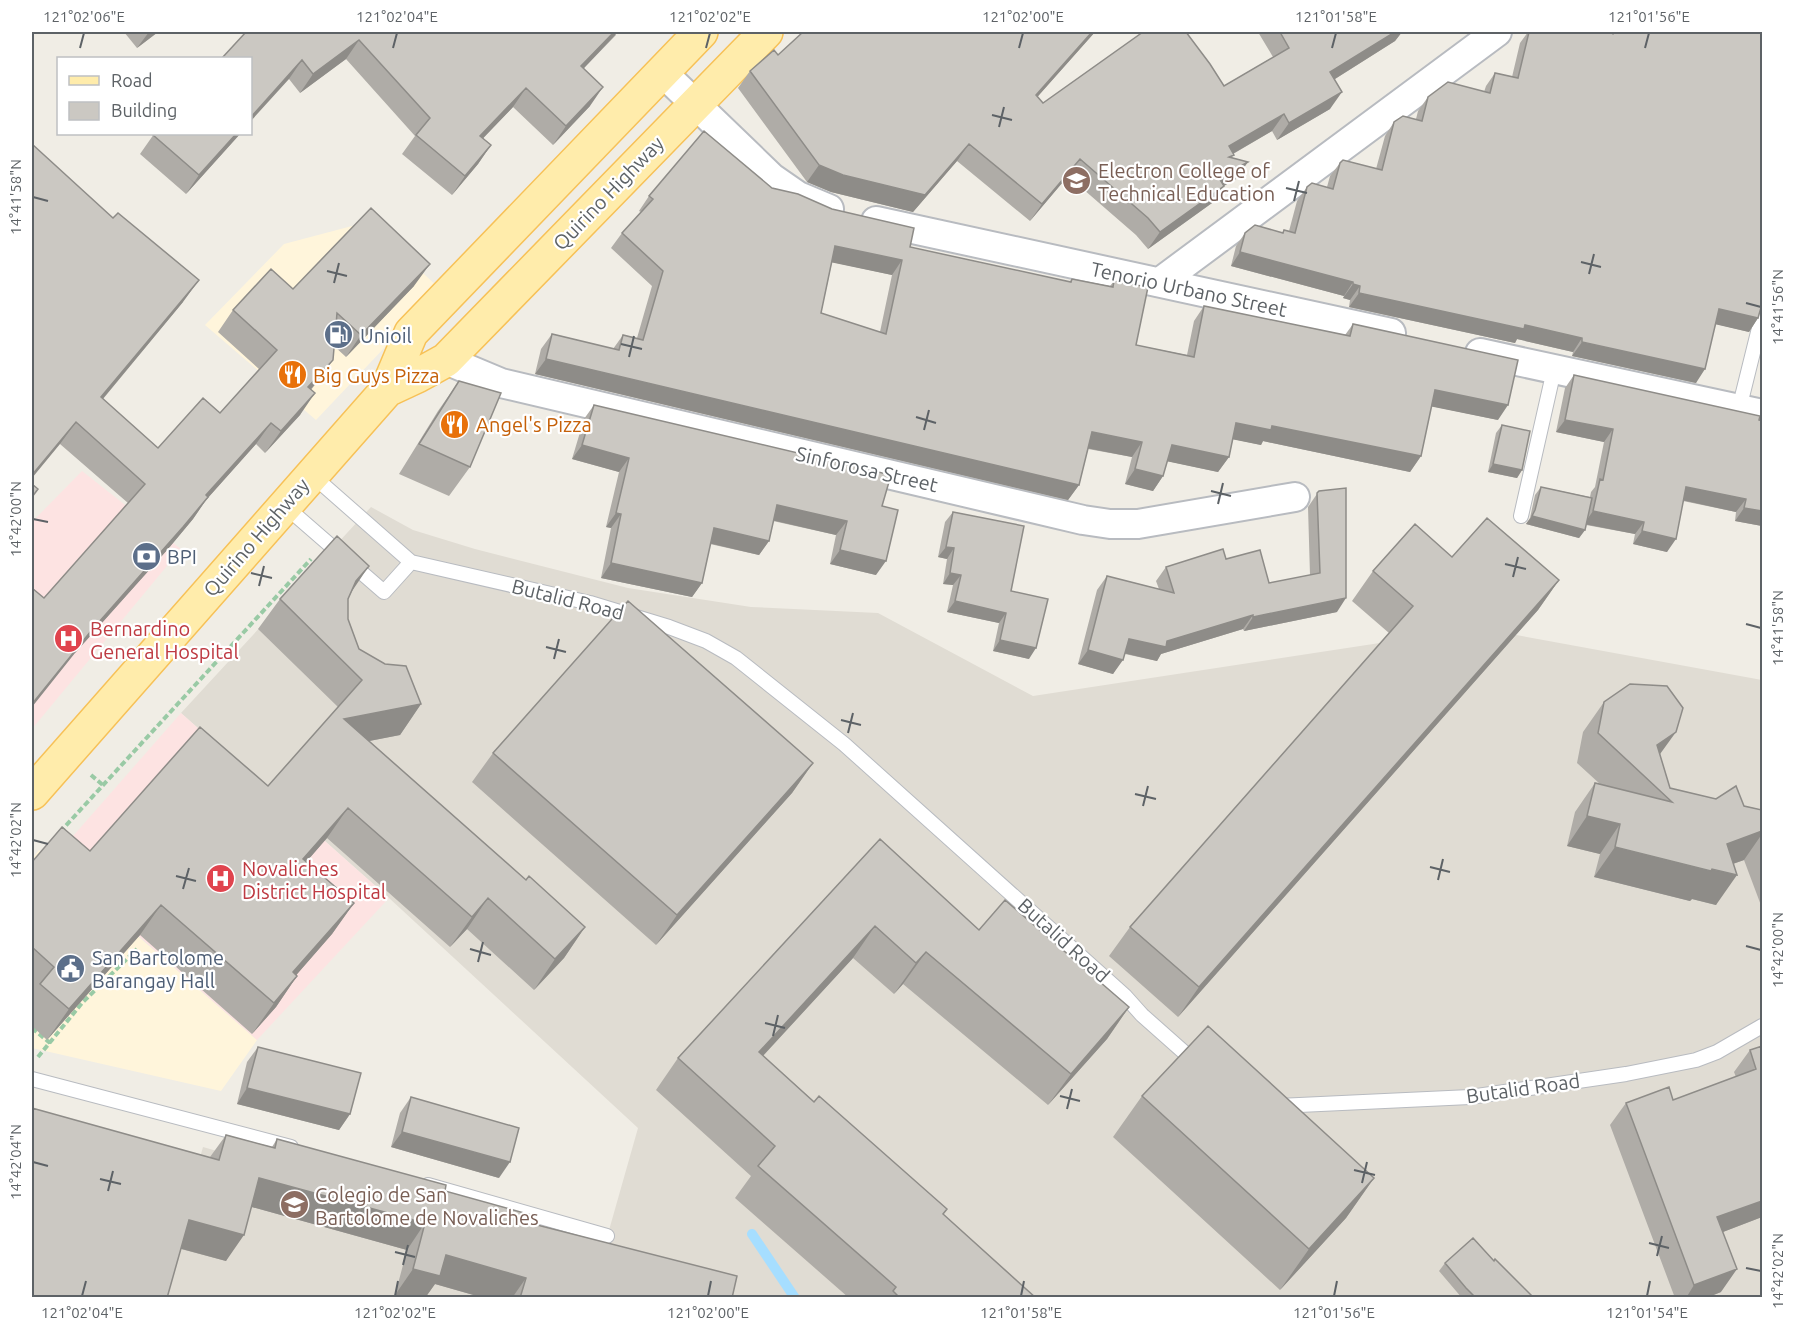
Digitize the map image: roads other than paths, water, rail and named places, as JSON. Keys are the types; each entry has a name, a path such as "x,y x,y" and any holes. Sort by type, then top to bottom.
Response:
{"main road":[{"name":"Quirino Highway","path":"32,794 387,390 411,333 701,32"},
{"name":"Quirino Highway","path":"387,390 446,360 764,32"}],"street":[{"path":"1160,282 1497,32"},
{"name":"Tenorio Urbano Street","path":"662,72 772,178 798,195 826,208 1415,339"},
{"path":"1450,346 1751,411"},
{"name":"Sinforosa Street","path":"446,360 501,383 1083,520 1110,524 1138,524 1295,497"}],"lane":[{"path":"1751,411 1762,316"},
{"path":"1521,516 1554,370"},
{"name":"Butalid Road","path":"311,474 411,562 590,603 706,641 736,658 844,744 1125,996 1142,1015 1208,1074"},
{"path":"284,506 384,592 411,562"},
{"name":"Butalid Road","path":"1264,1105 1367,1103 1470,1096 1626,1074 1696,1060 1717,1052 1762,1026"},
{"path":"32,1079 302,1150"},
{"path":"413,1180 608,1236"}],"waterway":[{"path":"752,1234 795,1298"}],"place":[{"name":"Electron College of Technical Education","path":"1077,181"},
{"name":"Unioil","path":"339,335"},
{"name":"Big Guys Pizza","path":"292,375"},
{"name":"Angel's Pizza","path":"455,424"},
{"name":"BPI","path":"146,556"},
{"name":"Bernardino General Hospital","path":"69,639"},
{"name":"Novaliches District Hospital","path":"221,879"},
{"name":"San Bartolome Barangay Hall","path":"71,968"},
{"name":"Colegio de San Bartolome de Novaliches","path":"294,1205"}]}
